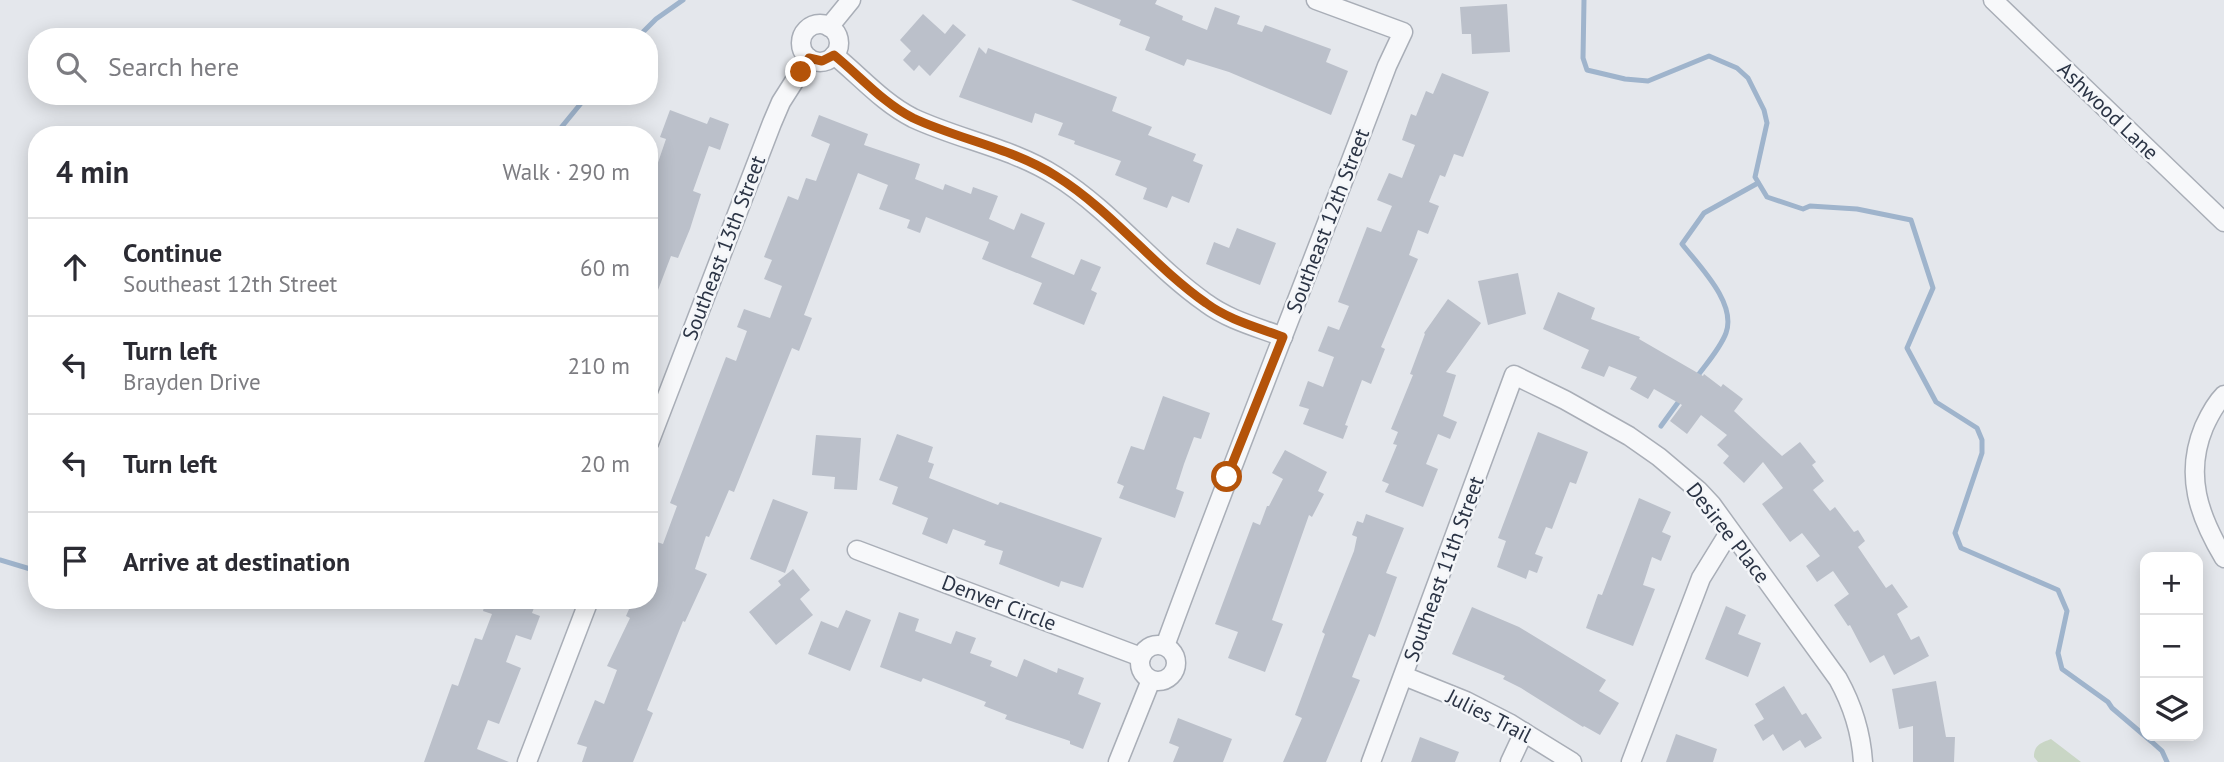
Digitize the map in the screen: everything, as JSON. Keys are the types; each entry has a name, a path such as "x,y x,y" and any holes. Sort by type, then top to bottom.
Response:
{"street":[{"path":"830,27 851,0"},
{"name":"Southeast 12th Street","path":"1165,646 1227,477 1387,66 1404,32 1316,0"},
{"name":"Ashwood Lane","path":"1993,0 2224,222"},
{"path":"814,25 830,27 837,36 839,45 834,55 822,61 809,58 803,51 803,34 814,25"},
{"path":"834,55 882,97 912,117 1024,159 1054,174 1098,206 1204,302 1233,319 1283,337"},
{"name":"Southeast 13th Street","path":"658,420 772,123 781,102 809,58"},
{"name":"Desiree Place","path":"1514,375 1604,421 1659,457 1698,490 1838,679 1851,701 1857,720 1863,762"},
{"name":"Southeast 11th Street","path":"1371,762 1514,375"},
{"path":"2224,395 2198,441 2194,489 2208,530 2224,558"},
{"path":"1632,762 1701,578 1730,531"},
{"name":"Denver Circle","path":"857,550 1141,657"},
{"path":"527,762 586,609"},
{"path":"1165,646 1176,658 1174,672 1163,681 1151,680 1142,672 1141,657 1148,648 1165,646"},
{"name":"Julies Trail","path":"1404,676 1466,701 1572,762"},
{"path":"1118,762 1151,680"},
{"path":"1510,762 1524,733"}],"green space":[{"path":"2051,739 2081,762 2038,762 2034,757 2035,750 2041,743"}],"building":[{"path":"1071,0 1157,0 1155,4 1183,16 1182,20 1207,30 1215,7 1240,16 1237,24 1262,32 1265,25 1331,49 1326,62 1348,71 1331,115 1229,72 1187,59 1184,66 1145,50 1150,37 1119,25 1121,20"},
{"path":"1507,4 1510,52 1472,54 1471,34 1462,34 1460,7"},
{"path":"923,14 945,34 953,24 966,35 930,76 919,65 914,71 903,60 911,51 900,40"},
{"path":"979,47 986,54 988,48 1117,97 1112,111 1152,127 1148,135 1196,154 1193,161 1203,165 1189,203 1172,196 1167,208 1143,199 1147,188 1115,175 1121,161 1074,144 1075,141 1058,135 1063,123 1035,113 1032,123 959,97"},
{"path":"1442,73 1489,92 1463,157 1454,154 1445,177 1440,175 1429,202 1439,206 1428,234 1418,230 1409,255 1418,259 1381,347 1385,349 1371,384 1362,380 1345,425 1348,426 1343,439 1303,424 1309,409 1299,406 1308,381 1323,387 1334,357 1318,351 1328,326 1339,330 1349,306 1338,302 1367,227 1381,232 1392,206 1377,200 1389,173 1402,178 1415,145 1402,140 1411,114 1416,116 1426,91 1433,94"},
{"path":"670,110 707,124 710,117 729,124 720,150 709,146 693,191 701,194 690,229 678,258 671,256 658,290 658,163 666,139 660,137"},
{"path":"819,115 868,134 864,145 920,164 915,179 943,190 945,184 971,194 973,187 998,196 989,219 1014,230 1021,213 1045,223 1031,257 1074,275 1081,259 1101,267 1091,290 1097,293 1084,325 1033,304 1042,283 982,259 989,242 926,217 920,233 907,228 910,220 879,209 888,185 858,173 804,315 812,318 799,351 792,348 734,492 729,490 709,537 706,536 695,569 707,574 685,622 683,621 647,710 653,713 633,762 582,762 587,747 577,744 595,700 604,704 617,670 607,666 630,618 626,616 629,609 658,609 658,542 663,544 677,506 670,503 726,357 736,361 747,331 737,327 744,309 770,318 782,286 764,279 772,260 764,257 788,196 798,200 806,178 816,181 830,144 811,136"},
{"path":"1237,228 1276,243 1260,285 1206,264 1214,242 1229,248"},
{"path":"1518,273 1526,314 1488,325 1478,281"},
{"path":"1558,292 1595,308 1591,319 1640,337 1639,339 1703,376 1704,374 1721,387 1723,384 1743,399 1734,411 1782,456 1800,442 1816,462 1812,465 1824,481 1813,490 1830,511 1835,507 1854,532 1858,530 1865,541 1858,547 1886,588 1892,584 1908,607 1897,614 1911,640 1919,636 1929,656 1894,675 1884,655 1870,663 1850,625 1848,626 1834,605 1849,594 1833,571 1817,582 1806,566 1820,556 1802,533 1790,542 1762,504 1783,488 1763,462 1744,483 1723,463 1729,456 1717,445 1727,435 1701,415 1687,434 1670,421 1682,405 1654,389 1648,399 1630,389 1637,377 1609,366 1604,377 1581,368 1589,350 1543,329"},
{"path":"1448,299 1481,323 1446,372 1456,375 1443,416 1457,422 1450,439 1438,434 1426,464 1438,469 1423,507 1385,492 1389,484 1382,481 1397,445 1393,444 1398,432 1391,429 1413,375 1410,374 1424,333"},
{"path":"1163,396 1210,413 1201,439 1194,437 1184,464 1176,489 1184,492 1175,518 1119,498 1124,486 1117,483 1131,446 1144,450"},
{"path":"1538,432 1588,452 1576,484 1570,482 1552,529 1546,527 1535,554 1543,557 1537,573 1529,570 1526,579 1497,567 1506,541 1498,538"},
{"path":"897,434 933,447 928,462 934,464 929,478 998,505 1000,502 1102,538 1083,588 1061,581 1059,587 999,564 1003,551 984,545 986,541 953,529 947,544 922,534 928,518 892,504 898,487 879,480"},
{"path":"816,435 861,438 857,490 834,489 835,477 812,475"},
{"path":"1285,450 1327,472 1318,491 1324,494 1312,517 1309,515 1272,620 1283,624 1265,672 1228,658 1238,632 1215,624 1253,522 1260,525 1267,506 1283,479 1272,473"},
{"path":"1639,498 1671,512 1662,532 1671,536 1661,561 1652,557 1643,585 1655,589 1633,646 1586,628 1598,594 1602,595"},
{"path":"773,499 808,512 785,573 750,559"},
{"path":"1366,514 1404,528 1386,573 1397,577 1375,637 1369,634 1352,677 1360,680 1326,762 1283,762 1302,718 1295,715 1325,634 1322,632 1354,551 1357,537 1352,535 1357,521 1363,523"},
{"path":"793,569 810,590 800,599 813,615 776,645 749,612 781,585 778,581"},
{"path":"1726,606 1746,615 1738,634 1761,643 1748,677 1705,659"},
{"path":"1472,607 1519,627 1606,680 1599,691 1619,703 1600,735 1503,679 1505,676 1452,654"},
{"path":"534,609 532,613 540,616 531,640 516,635 506,662 521,668 499,724 488,720 477,749 509,762 424,762 452,684 458,686 475,638 482,640 492,614 483,611"},
{"path":"846,610 871,620 850,671 808,654 821,621 838,628"},
{"path":"899,612 919,619 915,631 951,644 956,631 976,638 970,653 992,661 990,666 1017,677 1024,659 1057,673 1058,668 1084,678 1078,694 1101,703 1083,749 1070,744 1070,741 1005,719 1007,715 984,706 986,702 923,678 921,682 880,667"},
{"path":"1936,681 1946,737 1955,737 1954,762 1913,762 1913,726 1899,729 1892,689"},
{"path":"1784,686 1802,715 1806,713 1822,738 1805,748 1800,740 1783,751 1773,734 1763,741 1754,725 1764,719 1755,704"},
{"path":"1178,718 1232,739 1223,762 1173,762 1179,747 1169,743"},
{"path":"1676,734 1717,749 1713,762 1666,762"},
{"path":"1420,737 1459,752 1455,762 1411,762"}],"waterway":[{"path":"647,28 683,0"},
{"path":"1584,0 1583,58 1587,70 1625,79 1648,81 1709,56 1737,68 1748,78 1764,110 1767,123 1755,177 1767,197 1803,209 1810,206 1857,209 1911,220 1933,288 1907,348 1936,402 1977,428 1982,440 1982,453 1955,533 1961,548 2058,590 2067,611 2058,653 2062,669 2108,702 2162,751 2167,762"},
{"path":"562,126 580,105"},
{"path":"1696,378 1720,345 1728,321 1721,297 1682,244 1704,213 1758,183"},
{"path":"1661,426 1682,397"},
{"path":"0,560 28,568"}],"route":[{"path":"801,72 809,58 822,61 834,55 882,97 912,117 1024,159 1054,174 1098,206 1204,302 1233,319 1283,337 1227,477"}]}
